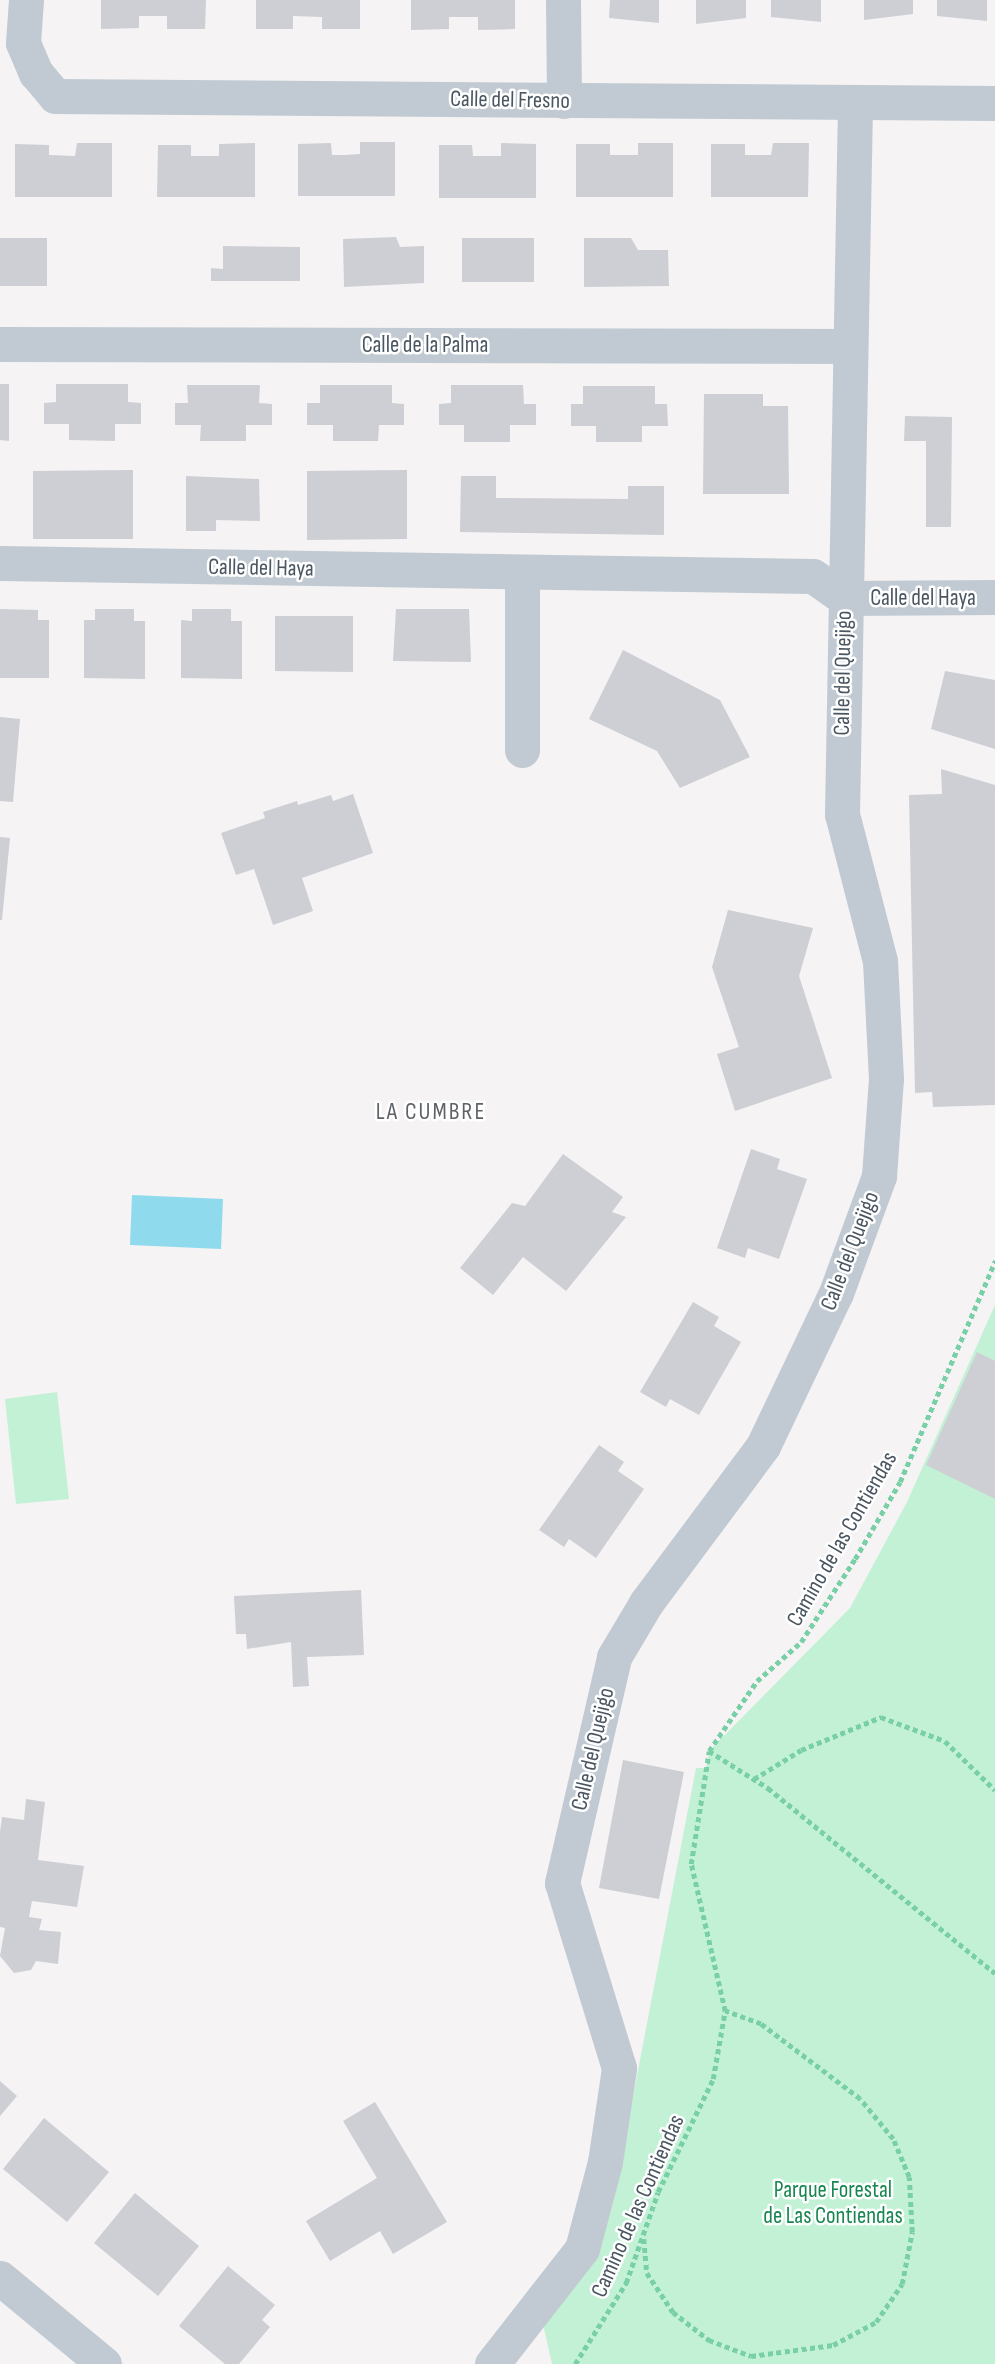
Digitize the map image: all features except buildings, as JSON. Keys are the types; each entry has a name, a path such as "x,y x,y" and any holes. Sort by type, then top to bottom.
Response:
{"street":[{"name":"Calle del Fresno","path":"26,0 23,43 36,73 55,96 995,103"},
{"path":"563,0 564,100"},
{"name":"Calle del Quejigo","path":"492,2364 537,2310 582,2249 605,2162 619,2068 562,1883 614,1657 646,1603 763,1446 836,1293 879,1176 886,1079 880,961 842,814 855,103"},
{"name":"Calle de la Palma","path":"0,344 849,346"},
{"name":"Calle del Haya","path":"0,564 813,576 844,598 995,597"},
{"path":"522,751 523,572"},
{"path":"0,2278 104,2364"}],"path":[{"name":"Camino de las Contiendas","path":"575,2364 604,2325 643,2238 658,2192 713,2079 725,2011 691,1864 709,1751 757,1681 801,1642 855,1559 900,1482 995,1261"},
{"path":"754,1779 802,1750 881,1717 945,1741 995,1790"},
{"path":"709,1751 754,1779 929,1914 995,1972"},
{"path":"643,2238 647,2273 673,2312 709,2340 751,2356 832,2345 876,2322 902,2284 912,2232 909,2177 893,2139 860,2099 761,2024 725,2011"}],"green space":[{"name":"Parque Forestal de Las Contiendas","path":"995,1305 995,2364 552,2364 543,2324 612,2206 696,1768 706,1768 709,1751 850,1608 907,1502"},
{"path":"57,1392 69,1499 16,1504 5,1399"}],"water":[{"path":"132,1195 223,1199 221,1249 130,1245"}],"district":[{"name":"LA CUMBRE","path":"431,1112"}]}
